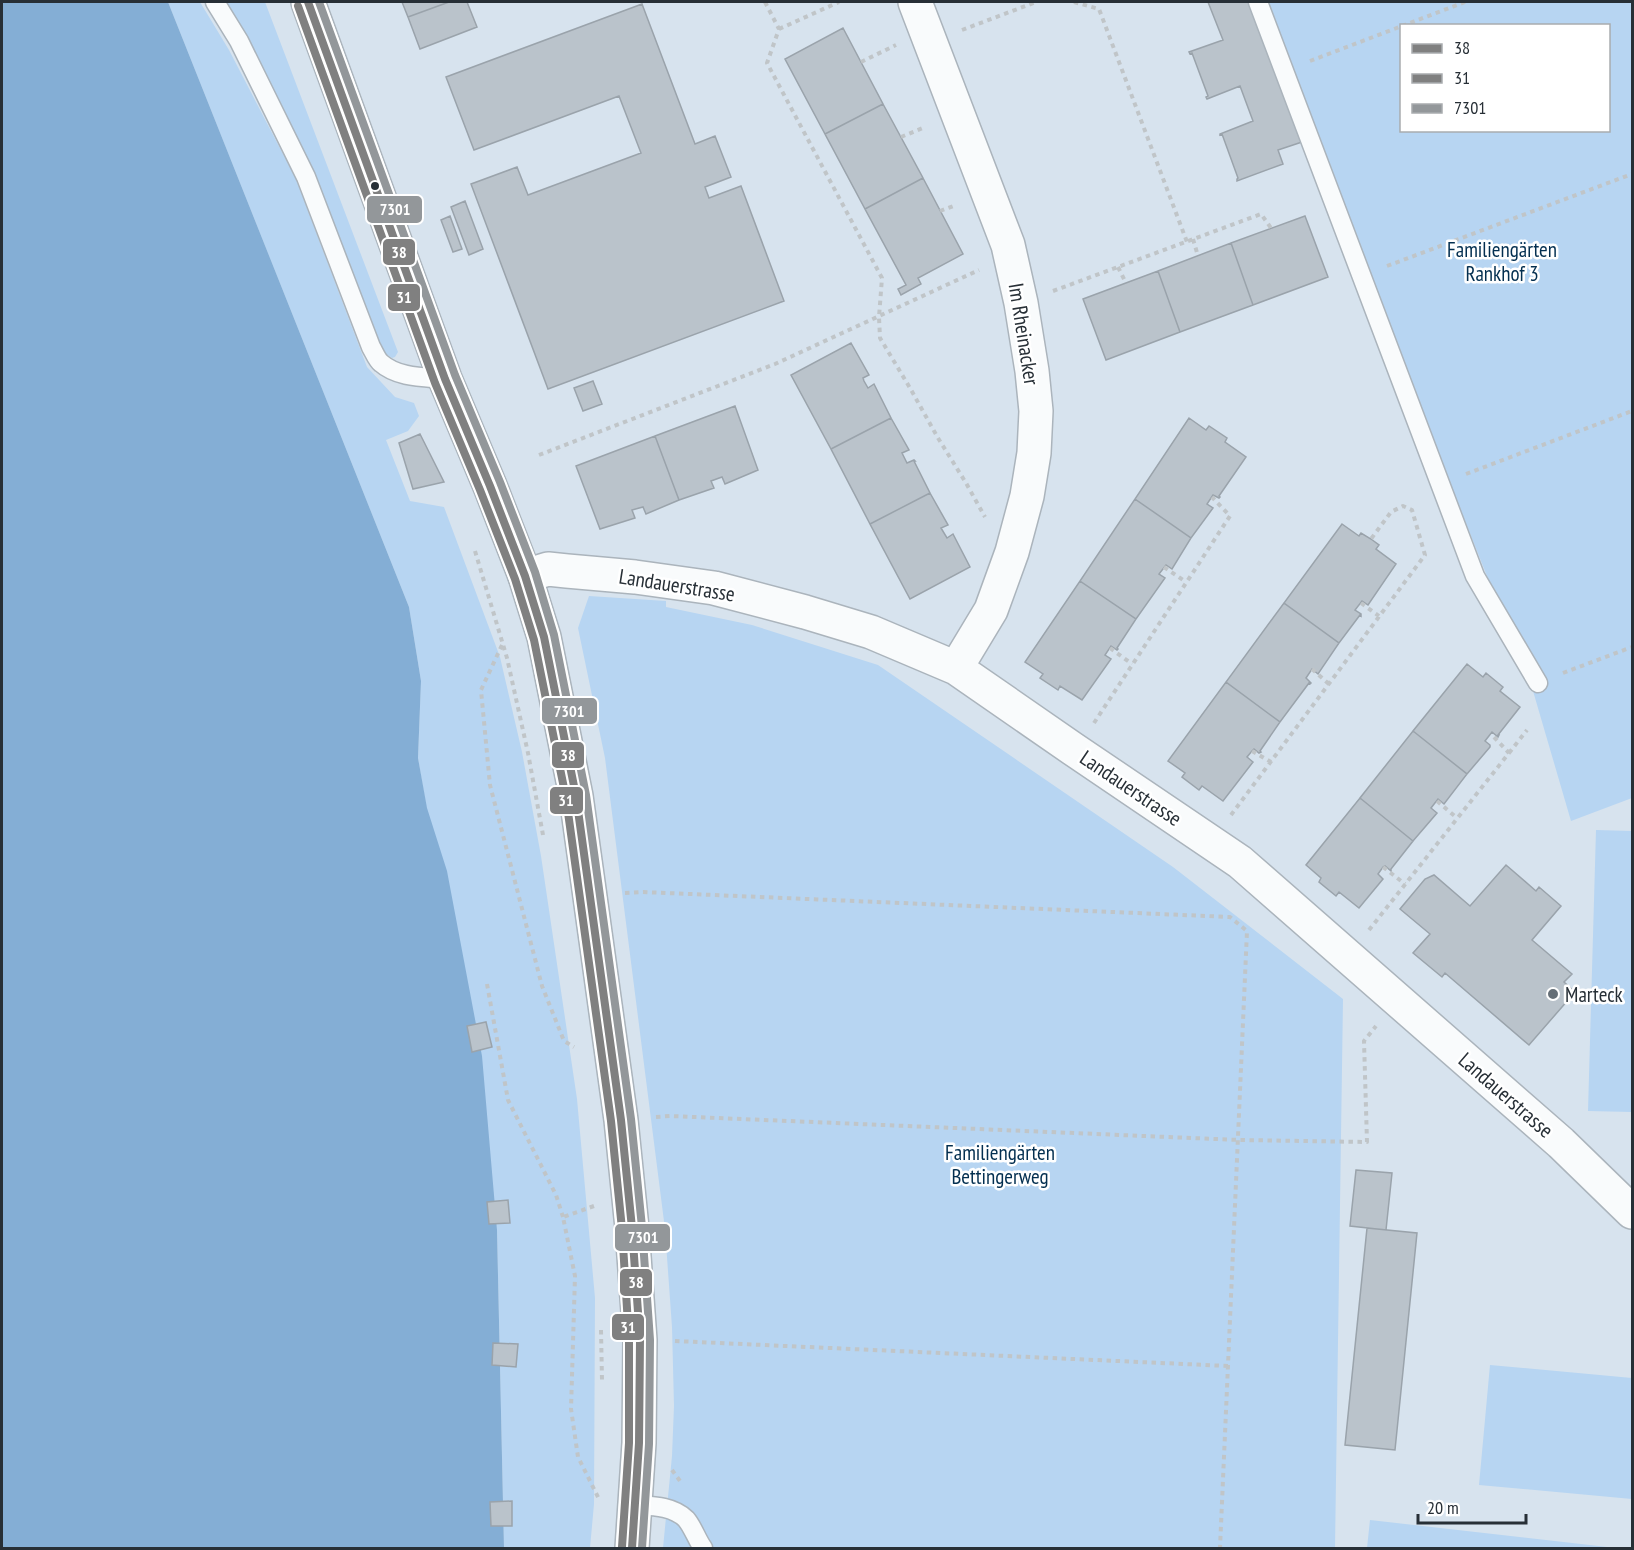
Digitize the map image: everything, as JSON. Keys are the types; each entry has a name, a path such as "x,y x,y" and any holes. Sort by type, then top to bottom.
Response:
{"street":[{"path":"308,2 445,379 525,576 544,637 576,796 621,1120 632,1228 640,1340 639,1443 632,1548"},
{"name":"Im Rheinacker","path":"915,2 1008,245 1021,303 1036,411 1034,453 1027,496 1012,552 991,610 956,668"},
{"name":"Landauerstrasse","path":"525,576 548,569 714,588 871,632 956,668 1240,862 1561,1143 1632,1212"}],"lane":[{"path":"215,2 240,41 306,177 371,347 380,362 394,371 412,376 445,379"},
{"path":"1258,2 1475,576 1538,683"},
{"path":"636,1505 664,1507 686,1519 702,1548"}],"path":[{"path":"765,2 779,29"},
{"path":"839,2 779,29 767,63 882,278 880,338 986,518"},
{"path":"930,43 1036,2"},
{"path":"1074,2 1099,9 1187,242"},
{"path":"1407,24 1465,2"},
{"path":"1284,71 1400,27"},
{"path":"1361,276 1632,174"},
{"path":"1021,303 1261,214 1271,228"},
{"path":"1194,239 1198,256"},
{"path":"539,455 775,364 1010,255"},
{"path":"1118,267 1126,283"},
{"path":"1440,484 1632,411"},
{"path":"1076,751 1230,516 1212,497"},
{"path":"1210,842 1425,555 1412,510 1403,506 1391,512 1371,539"},
{"path":"474,547 507,658 544,838"},
{"path":"1164,567 1186,582"},
{"path":"1361,603 1379,616"},
{"path":"502,644 481,690 490,785 542,986 564,1041 574,1048 572,1035"},
{"path":"1538,683 1632,647"},
{"path":"1110,648 1132,664"},
{"path":"1312,669 1329,684"},
{"path":"1348,956 1527,730"},
{"path":"1491,734 1509,753"},
{"path":"1252,751 1271,762"},
{"path":"1437,801 1457,818"},
{"path":"1383,867 1405,884"},
{"path":"618,893 654,892 1230,917 1247,931 1220,1548"},
{"path":"487,984 508,1100 556,1194 563,1217 575,1276 572,1419 578,1457 601,1503"},
{"path":"654,1118 682,1117 1239,1140 1367,1142 1364,1041 1378,1024"},
{"path":"563,1217 595,1205 596,1217"},
{"path":"601,1322 602,1381"},
{"path":"668,1340 1228,1366"}],"green space":[{"path":"168,2 200,2 229,50 296,179 367,367 395,397 414,403 419,416 408,431 386,440 410,501 444,507 500,657 522,752 541,856 577,1099 595,1298 594,1504 590,1548 504,1548 497,1230 418,758 421,681 409,607"},
{"path":"225,2 265,2 398,352 395,357 392,358 383,352 312,168 247,38"},
{"name":"Familiengärten Rankhof 3","path":"1263,2 1632,2 1632,798 1571,821 1533,691 1315,146"},
{"name":"Familiengärten Bettingerweg","path":"589,596 666,601 666,607 752,625 878,665 1173,867 1343,999 1335,1548 663,1548 672,1456 674,1406 672,1327 665,1229 605,758 578,628"},
{"path":"1596,830 1632,831 1632,1112 1588,1111"},
{"path":"1490,1365 1632,1378 1632,1499 1479,1485"},
{"path":"1370,1520 1616,1548 1367,1548"}],"shaded area":[{"path":"2,2 168,2 409,607 421,681 418,758 427,808 447,871 482,1056 497,1230 504,1548 2,1548"}],"building":[{"path":"402,2 449,2 408,17"},
{"path":"449,2 467,2 477,27 420,49 408,17"},
{"path":"1208,2 1249,2 1302,142 1278,150 1283,164 1237,181 1238,178 1222,134 1220,134 1253,121 1240,86 1207,99 1208,96 1192,53 1189,52 1223,40"},
{"path":"642,4 695,144 715,136 731,177 705,187 709,198 741,186 784,301 548,389 471,184 517,167 528,195 641,153 619,96 474,150 446,77"},
{"path":"843,28 883,104 825,134 785,59"},
{"path":"883,104 923,178 865,209 825,134"},
{"path":"923,178 963,254 918,278 921,284 901,295 898,289 906,285 865,209"},
{"path":"465,201 483,249 469,255 451,207"},
{"path":"450,216 462,249 453,252 441,220"},
{"path":"1305,216 1328,277 1253,305 1231,243"},
{"path":"1231,243 1253,305 1180,332 1158,271"},
{"path":"1158,271 1180,332 1106,360 1083,299"},
{"path":"851,343 869,375 863,378 864,381 868,388 874,384 891,418 831,449 791,375"},
{"path":"593,381 602,404 583,411 574,388"},
{"path":"735,406 758,470 725,484 722,477 711,481 714,488 679,500 655,436"},
{"path":"891,418 909,450 902,453 907,463 915,461 930,493 870,524 831,449"},
{"path":"1189,418 1206,430 1209,426 1227,438 1225,442 1246,457 1220,497 1213,495 1207,504 1213,508 1191,538 1135,499"},
{"path":"420,434 444,482 413,489 399,443"},
{"path":"655,436 679,500 646,514 643,507 632,510 635,518 600,529 576,466"},
{"path":"930,493 948,525 941,528 947,538 953,534 970,567 910,599 870,524"},
{"path":"1135,499 1191,538 1172,569 1166,565 1159,574 1165,578 1136,619 1080,581"},
{"path":"1342,524 1359,536 1361,533 1371,539 1379,545 1376,549 1396,564 1368,605 1362,601 1355,610 1361,616 1339,643 1284,603"},
{"path":"1080,581 1136,619 1118,649 1111,646 1105,655 1111,659 1082,700 1060,686 1058,690 1040,678 1043,674 1025,662"},
{"path":"1284,603 1339,643 1318,674 1312,669 1306,678 1311,683 1280,722 1226,682"},
{"path":"1467,664 1483,677 1486,673 1503,687 1500,691 1520,707 1498,737 1492,732 1485,741 1490,747 1467,774 1413,731"},
{"path":"1226,682 1280,722 1261,752 1254,749 1247,757 1253,762 1223,801 1202,786 1199,790 1182,777 1185,773 1168,761"},
{"path":"1413,731 1467,774 1444,804 1438,799 1431,808 1437,813 1413,841 1360,798"},
{"path":"1360,798 1413,841 1391,871 1383,867 1378,874 1383,879 1359,908 1339,892 1336,896 1319,882 1321,878 1306,865"},
{"path":"1506,865 1536,891 1539,887 1561,906 1532,940 1572,974 1564,982 1575,992 1529,1045 1445,973 1442,977 1413,953 1430,934 1400,909 1425,879 1434,875 1470,906"},
{"path":"486,1022 492,1047 472,1052 467,1026"},
{"path":"1356,1170 1392,1173 1386,1230 1350,1226"},
{"path":"508,1200 510,1223 489,1224 487,1202"},
{"path":"1367,1228 1417,1233 1395,1450 1345,1445"},
{"path":"493,1343 518,1344 516,1367 492,1365"},
{"path":"512,1501 512,1526 491,1526 490,1502"}],"transit line":[{"name":"38","path":"308,2 445,379 525,576 544,637 576,796 621,1120 632,1228 640,1340 639,1443 632,1548"},
{"name":"7301","path":"319,2 455,375 535,572 554,635 586,795 631,1119 642,1227 650,1340 649,1444 642,1548"},
{"name":"31","path":"298,6 435,383 515,579 534,640 566,798 611,1121 622,1229 629,1340 629,1443 622,1547"}],"place":[{"name":"Marteck","path":"1553,994"}]}
